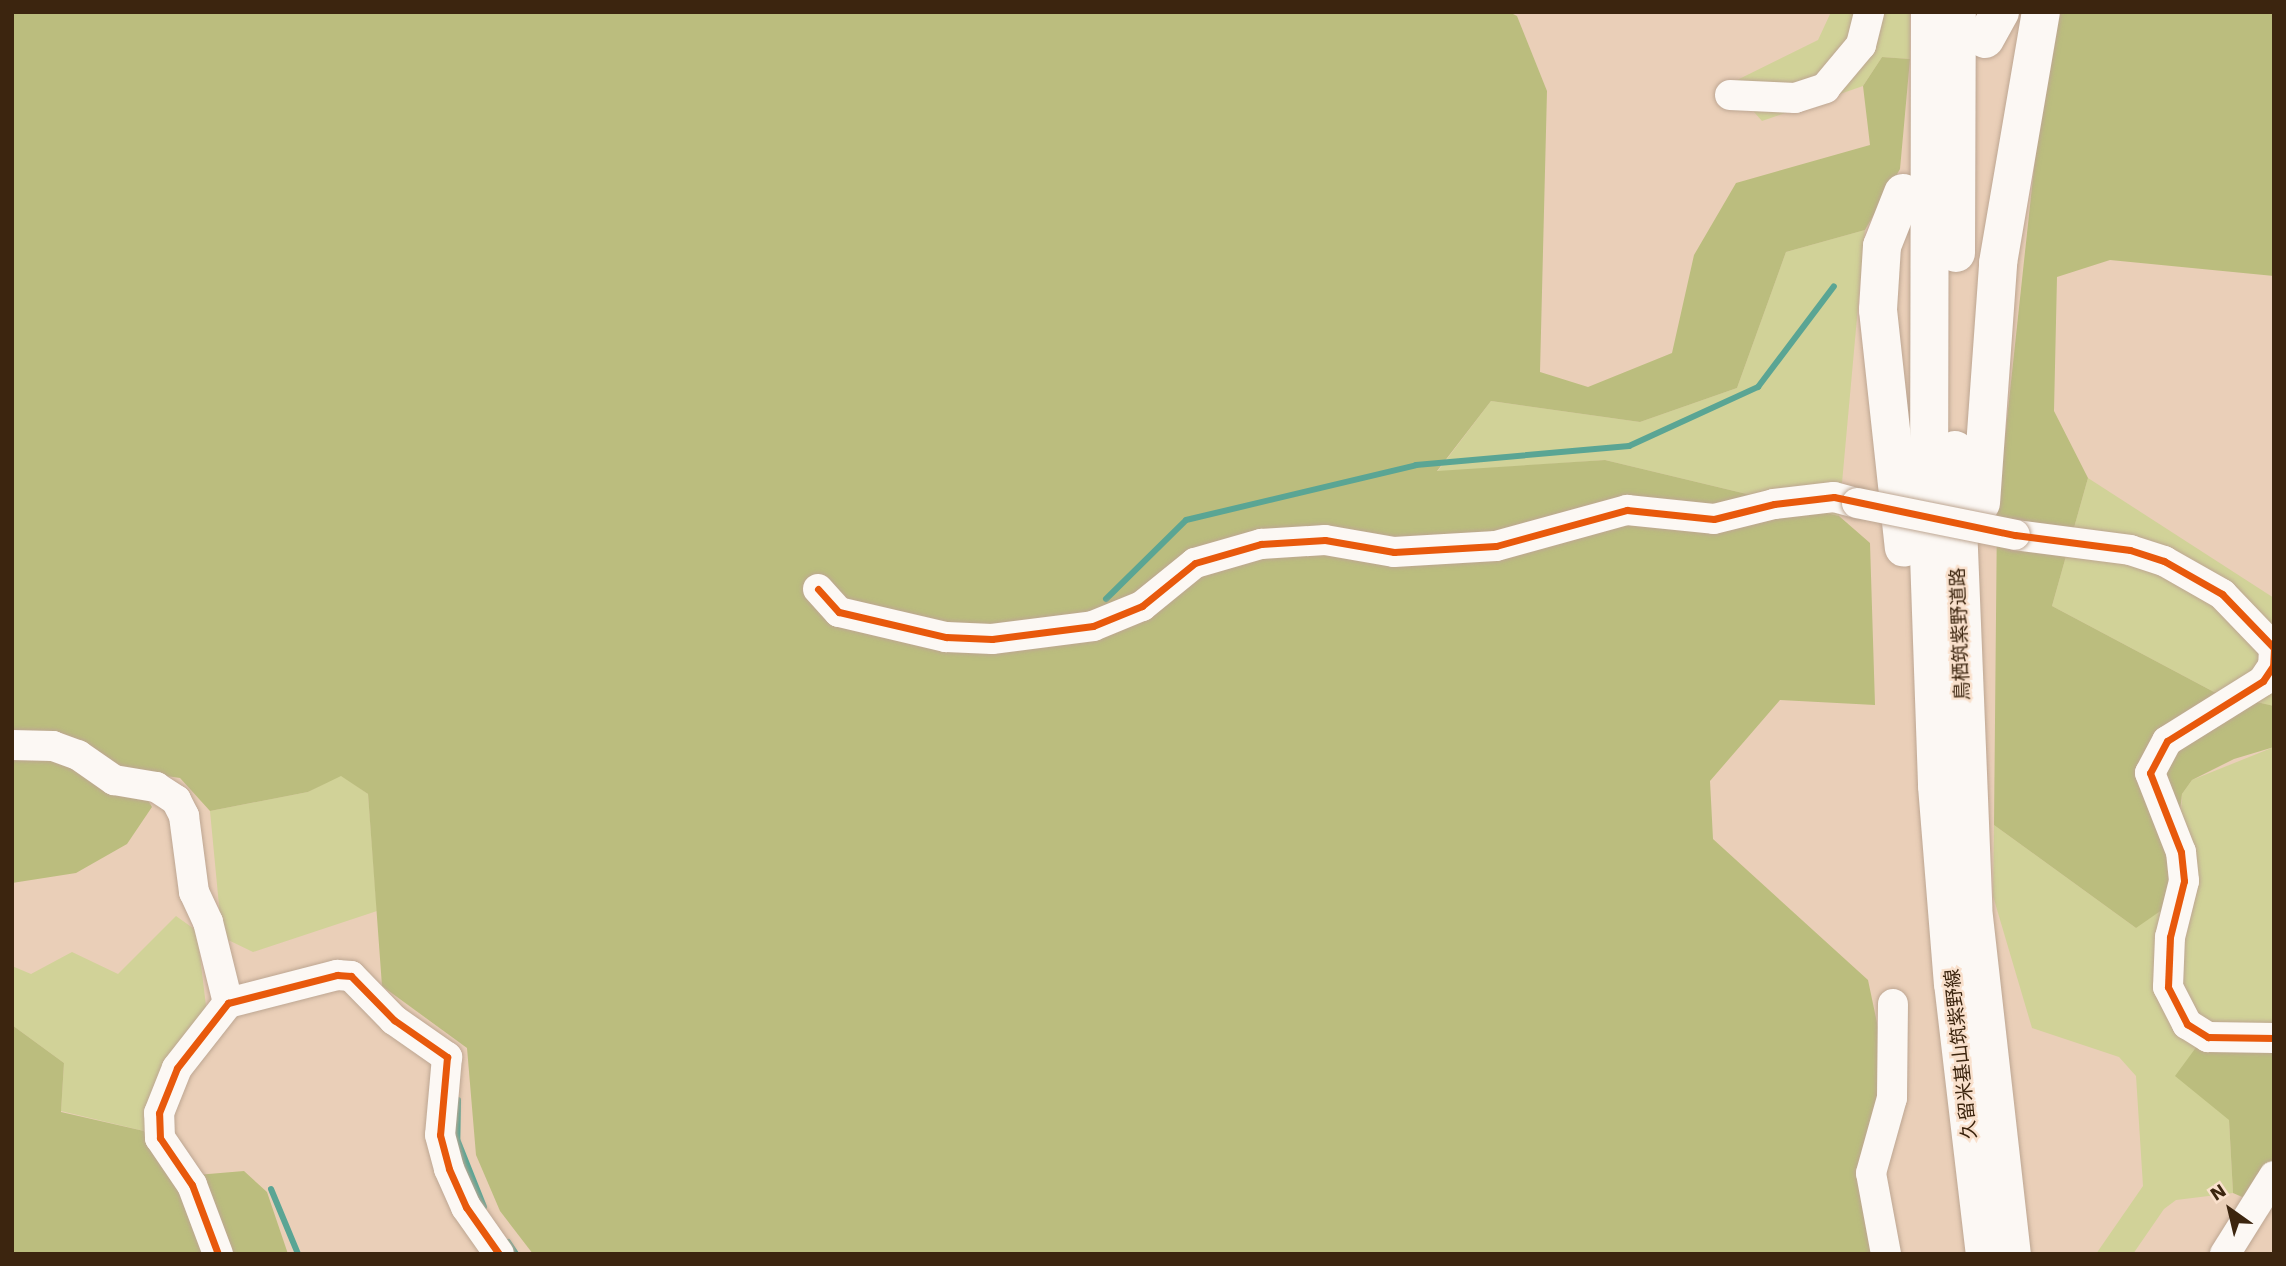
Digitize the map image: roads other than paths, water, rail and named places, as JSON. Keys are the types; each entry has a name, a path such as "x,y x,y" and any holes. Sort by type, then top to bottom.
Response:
{"main road":[{"name":"鳥栖筑紫野道路","path":"1930,12 1929,555 1951,790 1973,908 2012,1254"},
{"name":"鳥栖筑紫野道路","path":"1942,853 1951,790 1957,12"},
{"path":"1951,790 1977,642 1982,443 1998,263 2041,12"},
{"path":"1903,193 1882,246 1878,310 1913,654 1951,790"},
{"name":"久留米基山筑紫野線","path":"1942,853 1985,1254"}],"street":[{"path":"1730,95 1795,98 1825,88 1861,45 1869,12"},
{"path":"818,589 839,612 946,637 992,639 1093,626 1142,606 1195,563 1261,544 1325,540 1394,552 1496,546 1626,510 1714,519 1774,504 1834,497 2015,535 2130,550 2164,561 2222,594 2274,649 2273,667 2263,681 2166,741 2150,773 2181,852 2184,881 2170,937 2168,987 2187,1024 2208,1037 2274,1038"},
{"path":"12,745 53,747 78,755 114,780 156,787 176,800 184,816 194,892 208,922 228,1003"},
{"path":"218,1254 192,1185 160,1138 159,1113 177,1068 228,1003 337,975 351,976 394,1020 447,1058 440,1135 449,1168 467,1207 499,1254"},
{"path":"1886,1254 1871,1173 1892,1098 1893,1004"},
{"path":"2225,1254 2274,1176"}],"waterway":[{"path":"1106,599 1186,520 1416,465 1629,446 1758,387 1834,286"},
{"path":"458,1100 457,1139 484,1207"},
{"path":"271,1189 298,1254"},
{"path":"508,1242 516,1254"}]}
